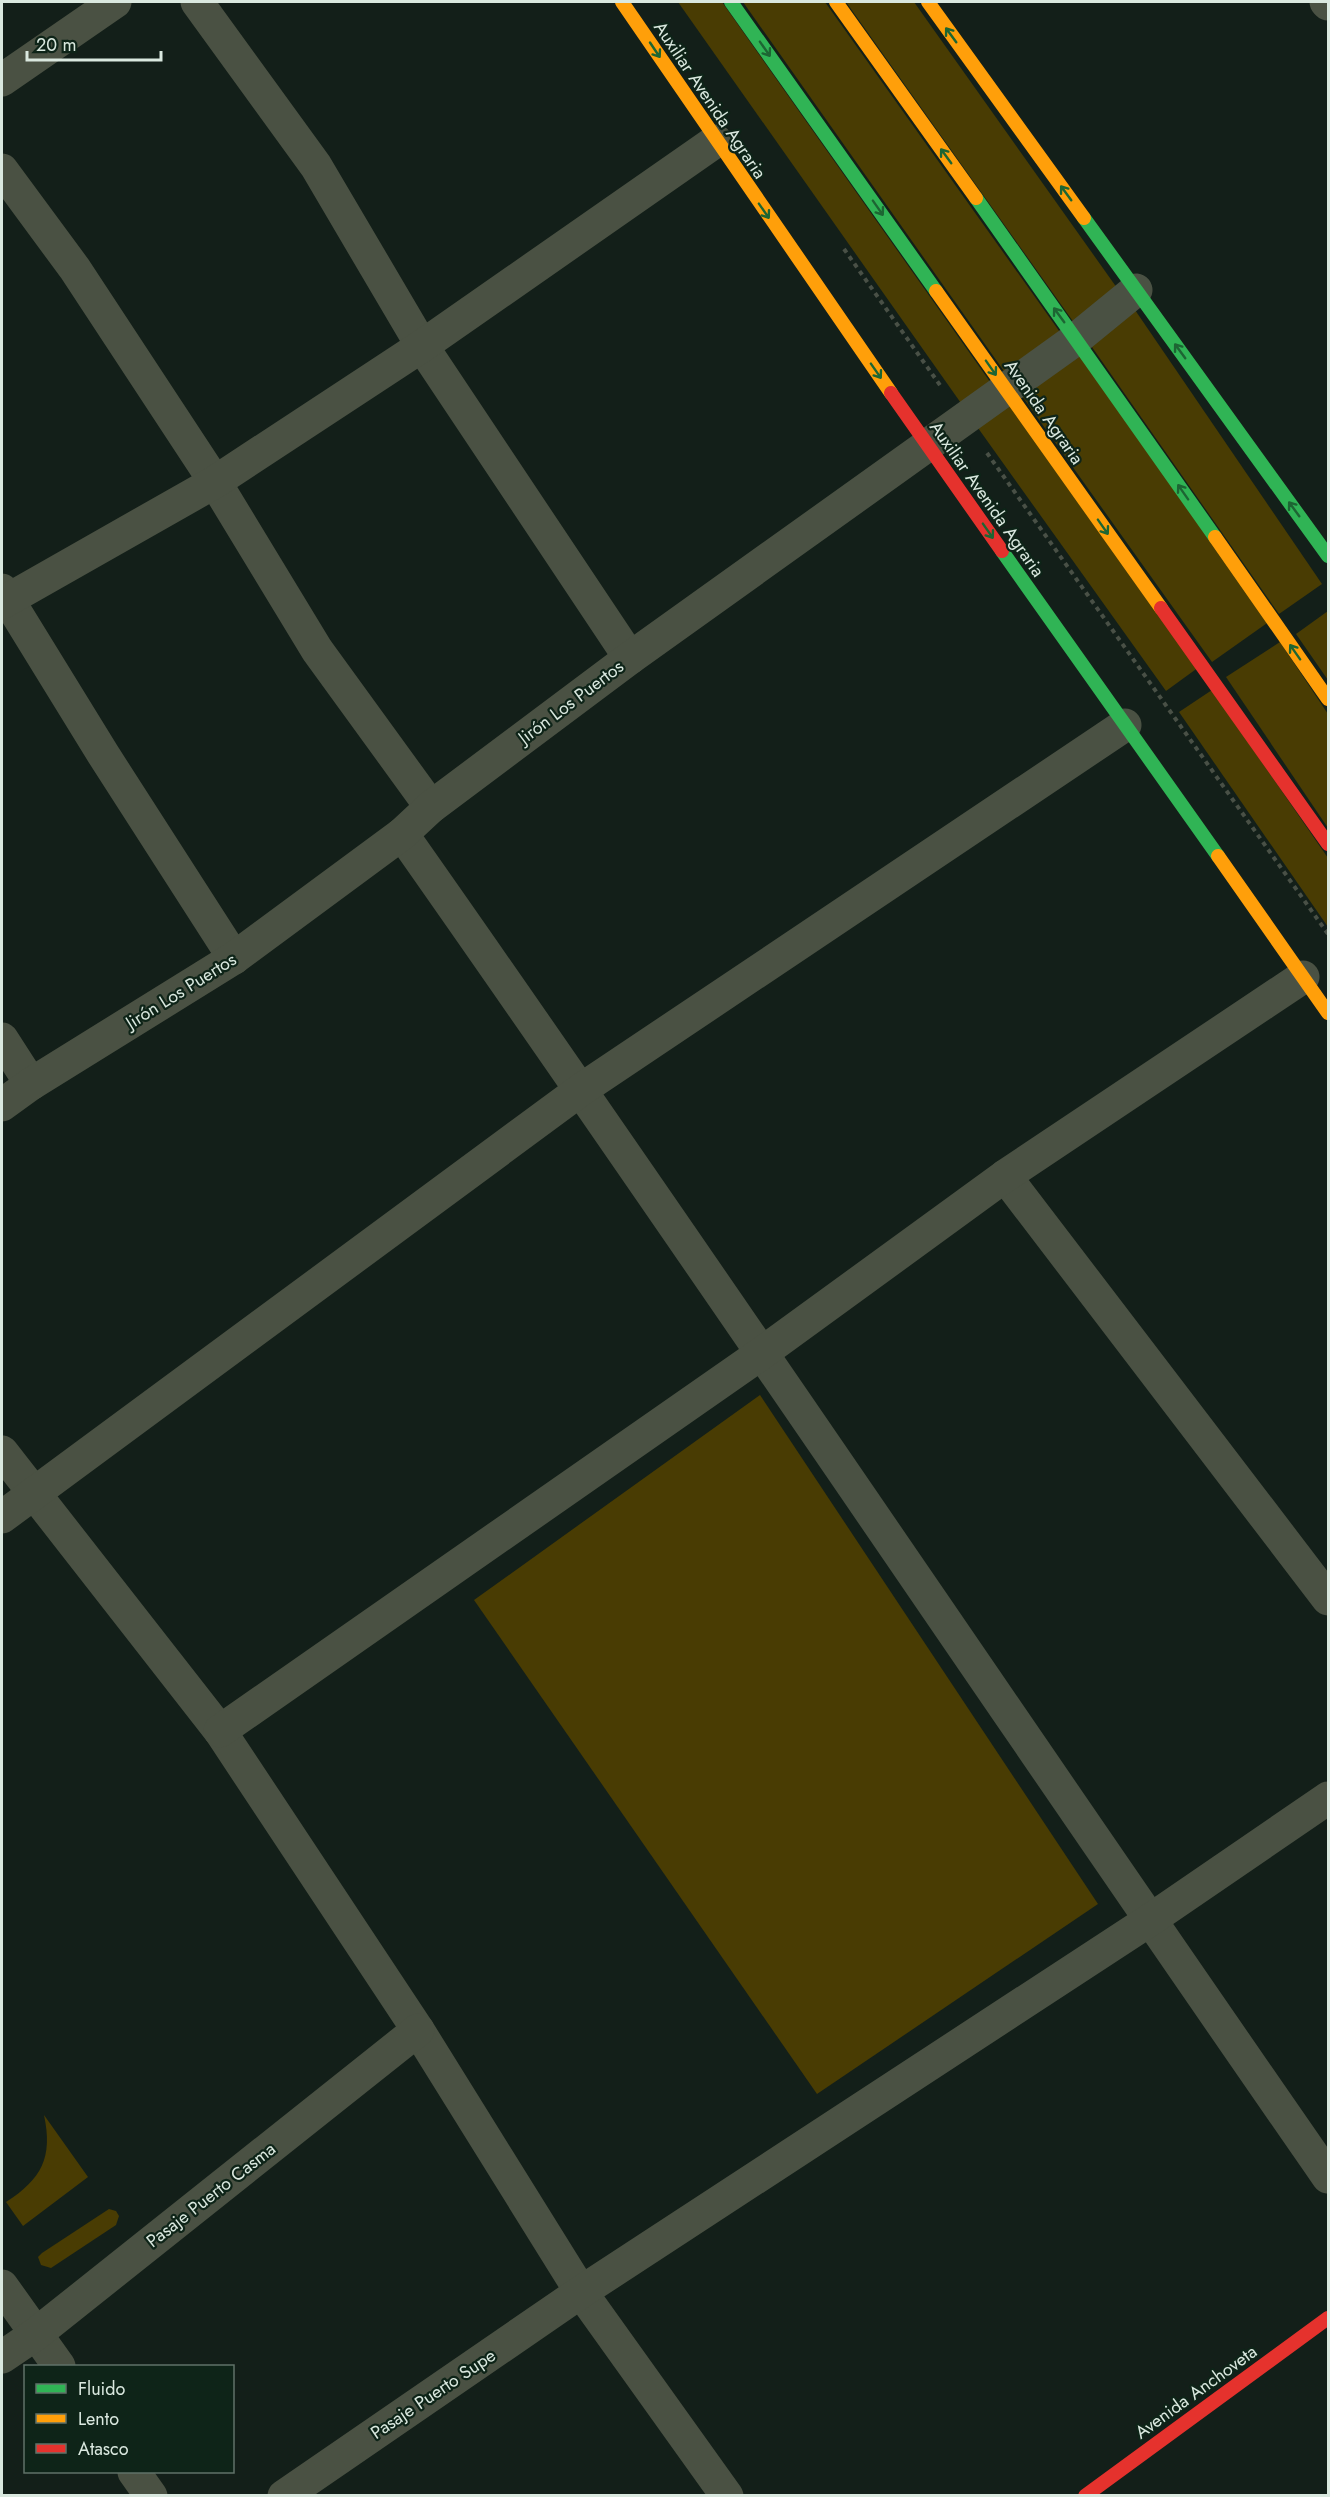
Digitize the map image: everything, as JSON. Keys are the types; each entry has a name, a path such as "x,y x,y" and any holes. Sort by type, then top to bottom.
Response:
{"main road":[{"name":"Auxiliar Avenida Agraria","path":"622,2 928,446 1329,1013"},
{"name":"Avenida Agraria","path":"731,2 1329,844"},
{"path":"836,2 1329,699"},
{"path":"928,2 1329,556"},
{"name":"Avenida Anchoveta","path":"1085,2496 1329,2318"}],"street":[{"path":"197,2 316,166 422,346 630,658"},
{"path":"2,80 105,4"},
{"path":"234,958 4,598 215,482 422,346 716,141"},
{"path":"2,170 75,268 215,482 317,650 431,807"},
{"name":"Jirón Los Puertos","path":"2,1105 31,1084 234,958 402,834 431,807 630,658 1076,339 1136,290"},
{"path":"2,1517 582,1089 1125,725"},
{"path":"402,834 582,1089 1150,1920 1329,2177"},
{"path":"220,1731 762,1353 1005,1176 1303,977"},
{"path":"2,1039 31,1084"},
{"path":"1005,1176 1329,1599"},
{"path":"2,1452 220,1731 418,2030 581,2292 727,2496"},
{"name":"Pasaje Puerto Supe","path":"284,2496 581,2292 1150,1920 1329,1798"},
{"name":"Pasaje Puerto Casma","path":"2,2356 36,2334 418,2030"},
{"path":"2,2286 58,2365"},
{"path":"135,2473 151,2496"}],"path":[{"path":"840,244 1329,934"}],"shaded area":[{"path":"678,2 722,2 993,386 963,406"},
{"path":"743,2 825,2 1062,335 1006,374"},
{"path":"846,2 914,2 1122,295 1077,327"},
{"path":"1133,307 1322,584 1279,614 1087,340"},
{"path":"1075,348 1270,621 1212,662 1017,389"},
{"path":"1006,398 1199,667 1166,691 973,421"},
{"path":"1328,611 1328,680 1296,634"},
{"path":"1280,642 1328,714 1328,828 1226,677"},
{"path":"1212,690 1328,858 1328,927 1179,712"},
{"path":"760,1395 1098,1904 817,2094 474,1600"},
{"path":"44,2115 88,2177 23,2226 6,2202 28,2185 42,2166 47,2143"},
{"path":"109,2209 116,2211 119,2216 116,2225 51,2268 41,2265 38,2257 42,2253"}],"traffic: fast":[{"path":"731,2 936,291"},
{"path":"976,198 1215,537"},
{"path":"1084,218 1328,556"},
{"path":"1002,551 1218,856"}],"traffic: slow":[{"path":"622,2 891,393"},
{"path":"836,2 976,198"},
{"path":"928,2 1084,218"},
{"path":"936,291 1161,608"},
{"path":"1215,537 1328,699"},
{"path":"1218,856 1328,1013"}],"traffic: jam":[{"path":"891,393 1002,551"},
{"path":"1161,608 1328,844"},
{"path":"1085,2496 1328,2318"}]}
